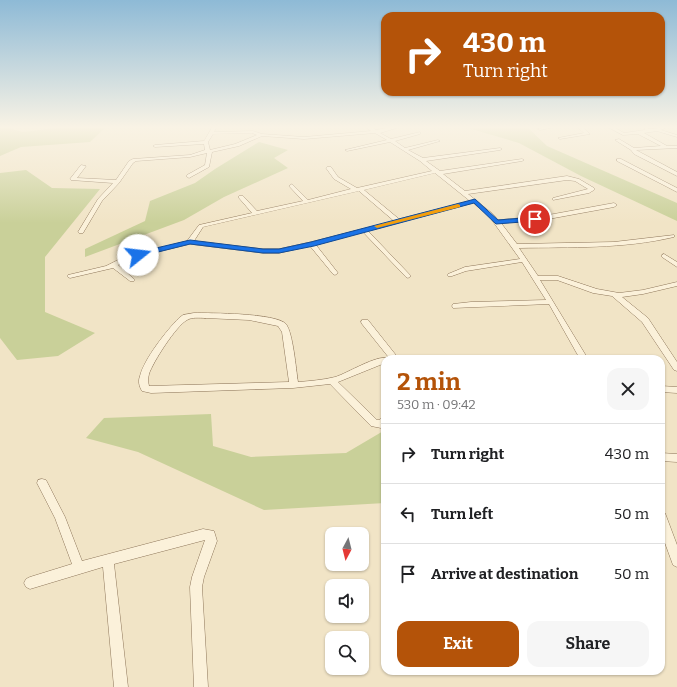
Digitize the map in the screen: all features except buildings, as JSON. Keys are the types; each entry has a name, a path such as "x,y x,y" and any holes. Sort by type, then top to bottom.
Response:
{"street":[{"path":"81,232 100,200 117,182 131,162 135,160 162,158"},
{"path":"189,176 207,166 208,158"},
{"path":"419,158 475,201 496,222 515,246 536,278 582,355"},
{"path":"422,160 436,158"},
{"path":"645,158 677,175"},
{"path":"190,242 201,226 439,172 522,160"},
{"path":"619,160 677,190"},
{"path":"83,166 73,179 117,182"},
{"path":"329,168 336,178 358,190 398,221"},
{"path":"671,178 677,175"},
{"path":"465,193 567,178 577,180 592,189 555,199"},
{"path":"658,180 665,178"},
{"path":"292,186 307,202"},
{"path":"241,197 256,214"},
{"path":"70,276 113,265 126,258 190,242 272,251 312,244 475,201"},
{"path":"496,222 543,218 614,205"},
{"path":"364,230 408,276"},
{"path":"515,246 625,243 648,241 672,236"},
{"path":"312,244 335,273"},
{"path":"664,256 677,265"},
{"path":"450,275 465,269 524,260"},
{"path":"113,265 132,280"},
{"path":"536,278 558,278 596,291 615,295 629,294 677,284"},
{"path":"615,295 645,320 677,368"},
{"path":"456,306 471,304 551,302"},
{"path":"294,384 286,332 283,327 274,322 262,319 225,316 192,316 182,319 153,356 144,379 145,388 151,390 294,384 332,381 381,362"},
{"path":"365,322 392,355"},
{"path":"332,381 374,423 381,423"},
{"path":"665,389 677,390"},
{"path":"665,457 677,458"},
{"path":"42,483 60,517 78,568"},
{"path":"665,528 677,561"},
{"path":"30,583 78,568 202,534 210,535 211,541 196,587 201,687"},
{"path":"108,560 121,687"}],"green space":[{"path":"233,158 274,158 288,168 224,197 184,220 85,257 85,249 145,221 150,201 195,183"},
{"path":"547,158 575,158 677,203 677,221 581,176"},
{"path":"26,170 52,188 100,189 45,257 45,312 95,333 58,356 17,360 0,338 0,173"},
{"path":"211,414 213,446 251,457 346,453 381,432 381,503 264,510 138,452 86,438 104,418"}],"slow traffic":[{"path":"377,226 435,213 458,206"}],"route":[{"path":"138,255 190,242 194,244 263,251 279,251 435,213 475,201 484,208 496,222 535,219"}]}
